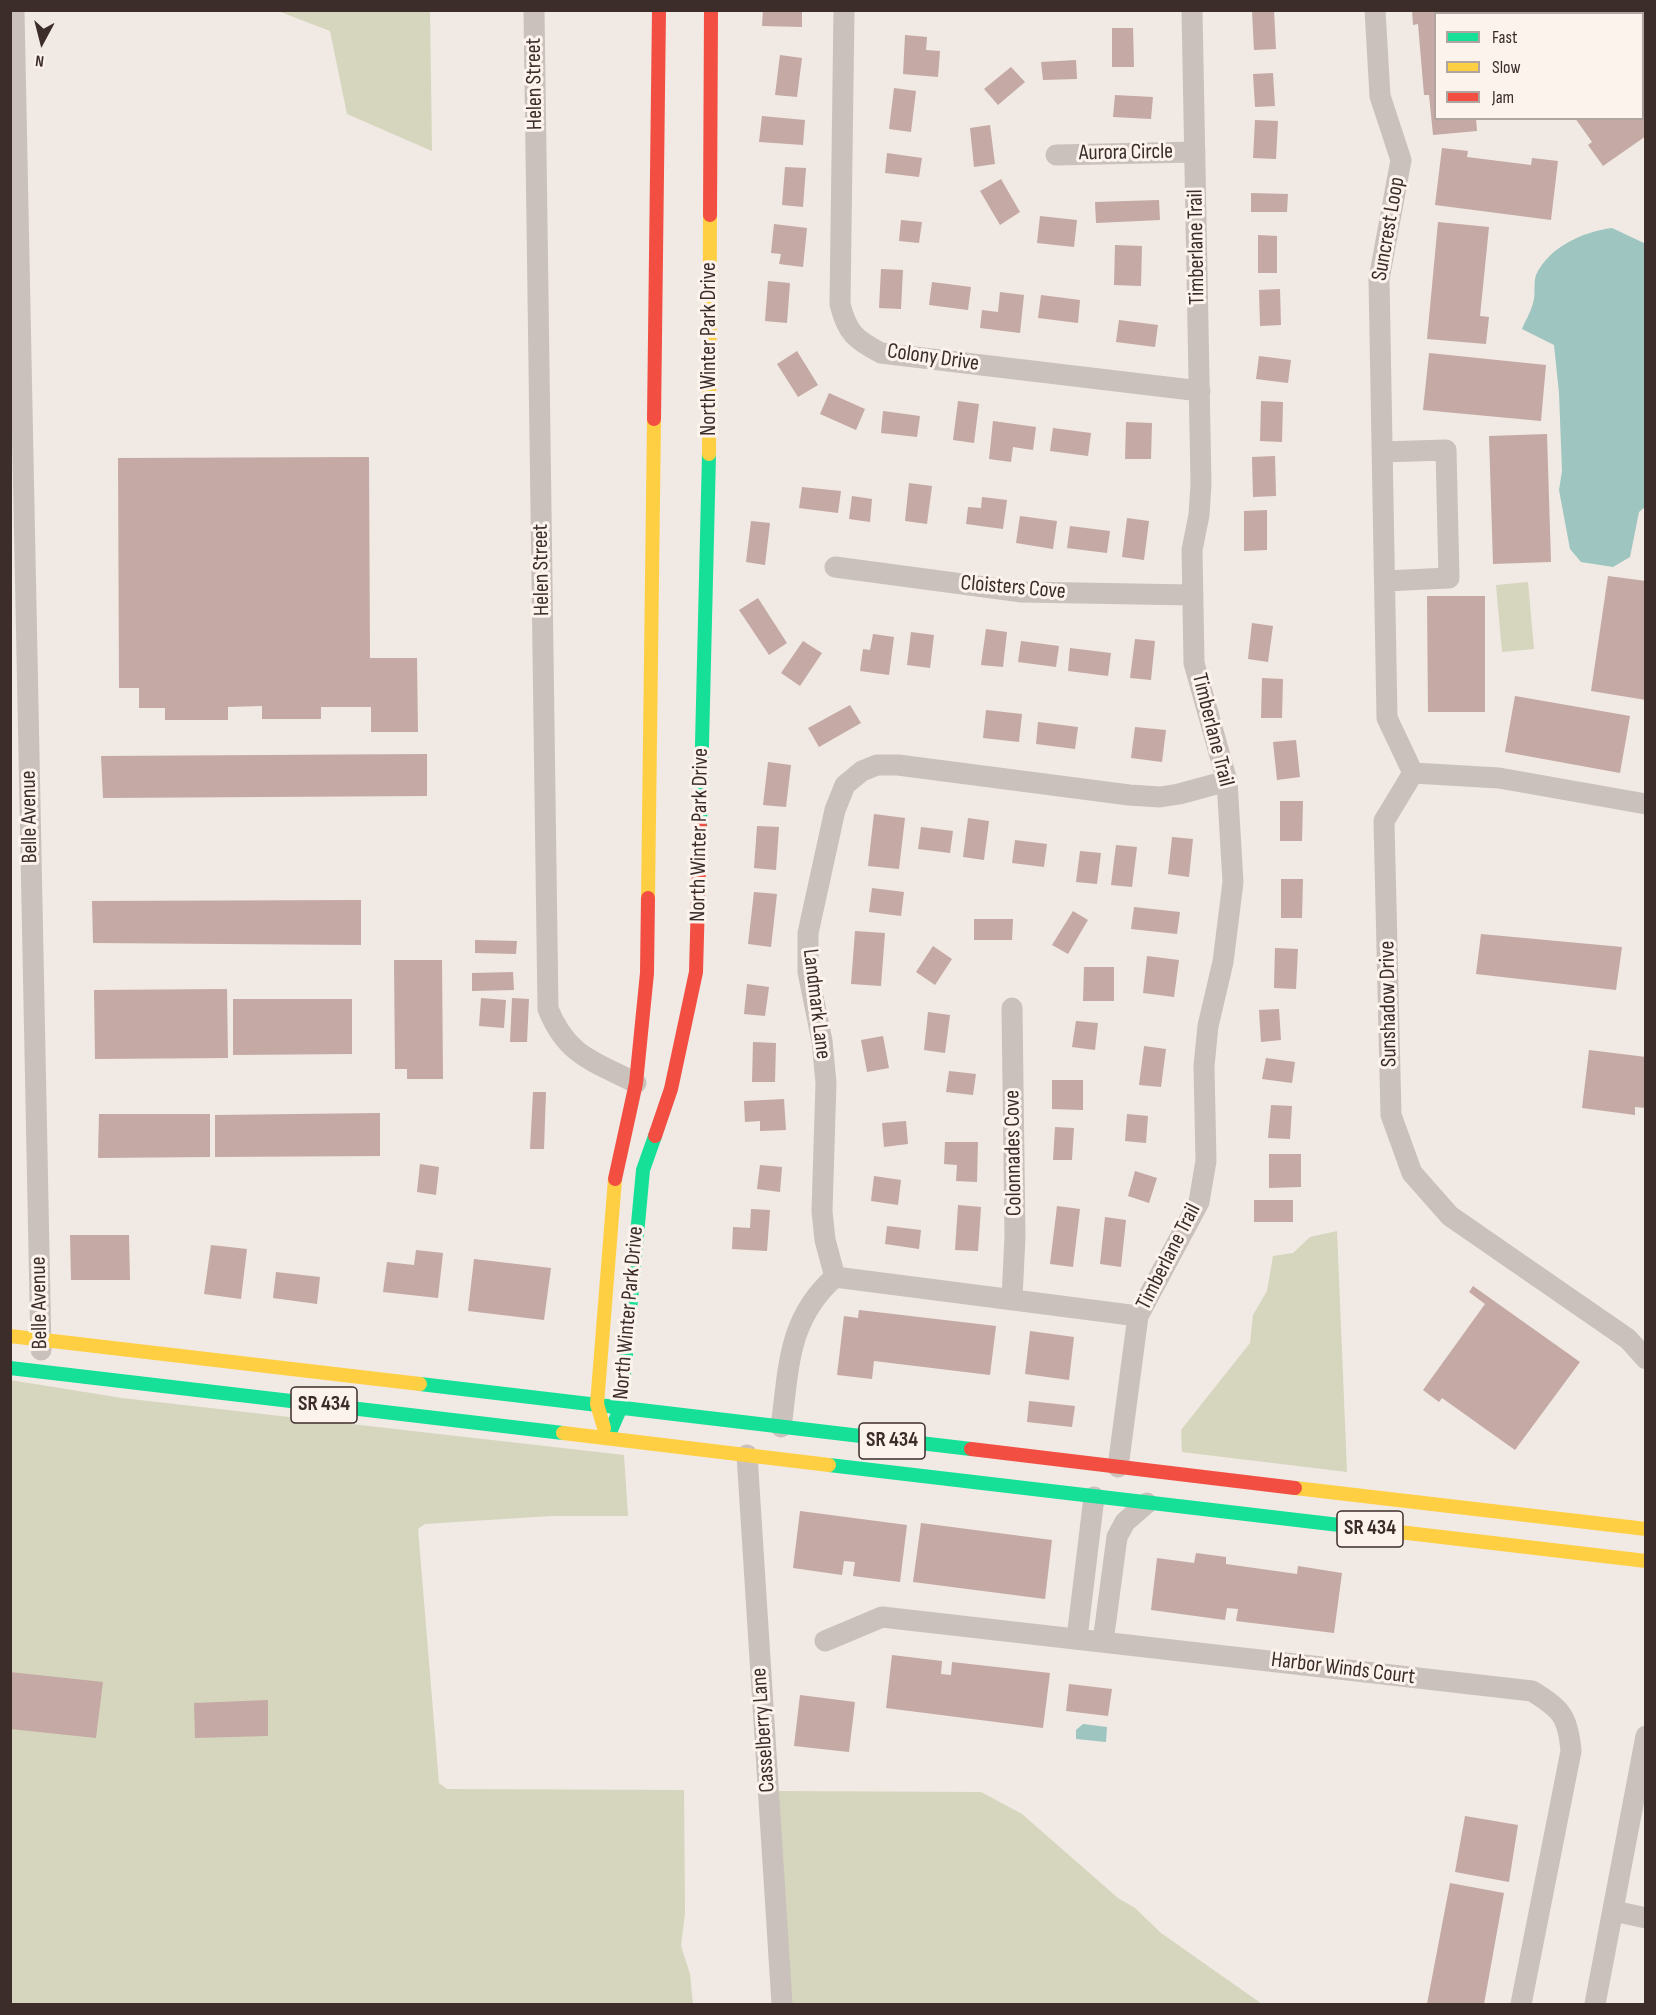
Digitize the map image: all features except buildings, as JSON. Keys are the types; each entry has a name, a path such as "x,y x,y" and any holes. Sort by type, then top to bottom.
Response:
{"main road":[{"name":"North Winter Park Drive","path":"607,1438 597,1404 616,1171 636,1083 647,973 659,10"},
{"name":"North Winter Park Drive","path":"607,1438 621,1407 643,1170 671,1089 696,972 709,475 711,10"},
{"name":"SR 434","path":"10,1336 781,1427 1121,1478 1163,1473 1646,1530"},
{"path":"138,1383 166,1371 208,1359"},
{"name":"SR 434","path":"10,1368 1646,1561"},
{"path":"1050,1492 1121,1478"},
{"path":"1094,1497 1121,1478"}],"street":[{"name":"Belle Avenue","path":"14,10 41,1371"},
{"name":"Helen Street","path":"534,10 548,1009 557,1032 568,1046 636,1083"},
{"name":"Colony Drive","path":"844,10 840,304 845,324 858,341 881,353 1200,391"},
{"name":"Timberlane Trail","path":"1121,1478 1138,1316 1199,1202 1206,1161 1204,1066 1208,1026 1223,962 1233,882 1227,781 1194,663 1192,550 1199,515 1201,484 1192,10"},
{"name":"Suncrest Loop","path":"1375,10 1380,96 1401,160 1378,279 1387,718 1413,773"},
{"name":"Aurora Circle","path":"1056,155 1195,152"},
{"path":"1382,452 1446,450 1449,578 1384,581"},
{"name":"Cloisters Cove","path":"835,567 1022,592 1192,596"},
{"name":"Landmark Lane","path":"835,1277 825,1240 823,1221 826,1083 822,1041 808,972 808,933 835,810 845,785 862,771 877,765 898,765 1139,796 1179,794 1227,781"},
{"path":"1413,773 1499,778 1646,804"},
{"name":"Sunshadow Drive","path":"1413,773 1384,820 1391,1115 1412,1173 1450,1216 1628,1339 1646,1359"},
{"name":"Colonnades Cove","path":"1011,1298 1015,1237 1012,1008"},
{"path":"781,1427 796,1332 816,1294 835,1277 1138,1316"},
{"name":"Casselberry Lane","path":"747,1455 782,2004"},
{"path":"1077,1638 1094,1497"},
{"path":"1103,1642 1117,1537 1125,1522 1147,1503"},
{"path":"1084,1576 1111,1580"},
{"name":"Harbor Winds Court","path":"825,1641 882,1617 1532,1691 1557,1707 1569,1726 1571,1751 1521,2004"},
{"path":"1595,2004 1646,1736"},
{"path":"1614,1911 1646,1918"}],"green space":[{"path":"278,11 430,11 432,151 347,114 330,31"},
{"path":"1528,582 1534,649 1502,652 1496,585"},
{"path":"1337,1231 1347,1472 1182,1452 1181,1430 1250,1343 1253,1315 1267,1291 1273,1256 1293,1253 1310,1237"},
{"path":"10,1380 122,1398 624,1455 628,1516 551,1516 425,1524 418,1529 439,1783 447,1789 684,1790 685,1913 681,1946 690,1974 693,2004 11,2004"},
{"path":"778,1791 981,1792 1022,1814 1118,1898 1135,1908 1161,1933 1262,2004 791,2004"}],"water":[{"path":"1612,228 1646,244 1645,507 1639,512 1630,557 1613,567 1581,562 1570,549 1559,490 1562,471 1559,393 1554,345 1522,329 1534,300 1536,275 1550,256 1568,242 1579,237"},
{"path":"1083,1724 1107,1727 1106,1742 1076,1739 1076,1730"}],"traffic: fast":[{"path":"700,827 709,454"},
{"path":"611,1430 621,1407 643,1170 655,1136"},
{"path":"10,1368 563,1433"},
{"path":"420,1384 971,1449"},
{"path":"829,1465 1399,1532"}],"traffic: slow":[{"path":"709,454 710,215"},
{"path":"648,898 654,419"},
{"path":"604,1428 597,1404 615,1179"},
{"path":"10,1336 420,1384"},
{"path":"563,1433 829,1465"},
{"path":"1295,1488 1646,1529"},
{"path":"1399,1532 1646,1561"}],"traffic: jam":[{"path":"654,419 659,10"},
{"path":"710,215 711,10"},
{"path":"655,1136 671,1089 696,972 700,827"},
{"path":"615,1179 636,1083 647,973 648,898"},
{"path":"971,1449 1295,1488"}]}
